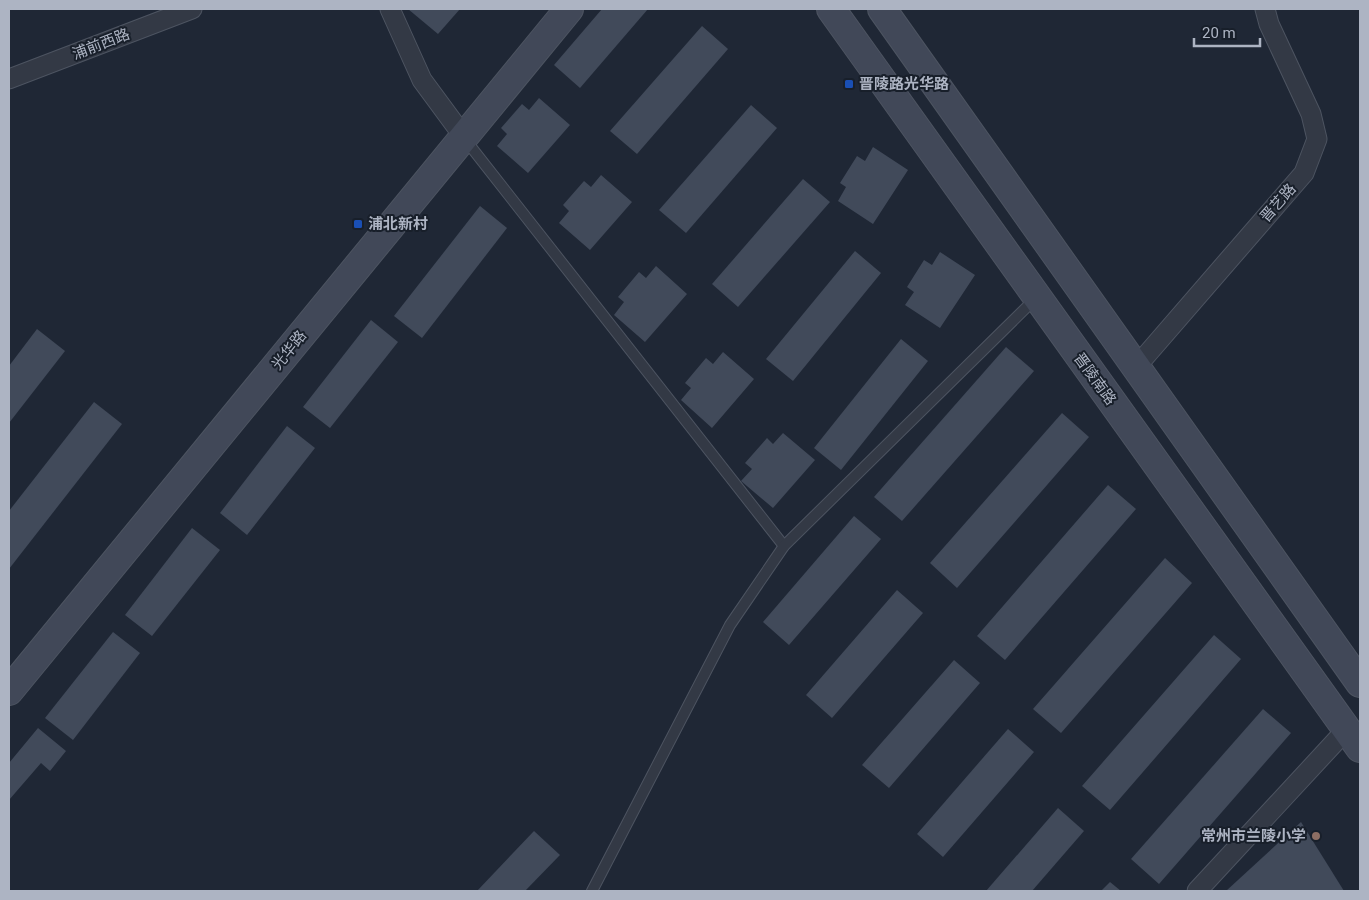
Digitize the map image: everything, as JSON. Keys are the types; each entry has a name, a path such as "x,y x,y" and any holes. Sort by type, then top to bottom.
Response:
{"main road":[{"name":"光华路","path":"9,691 569,9"},
{"name":"晋陵南路","path":"831,9 1353,739"},
{"path":"882,9 1360,683"}],"street":[{"name":"浦前西路","path":"9,78 192,9"},
{"path":"390,9 422,80 464,137"},
{"name":"晋艺路","path":"1136,367 1304,173 1317,139 1311,114 1269,24 1266,9"},
{"path":"1197,891 1353,739"}],"lane":[{"path":"464,137 784,546"},
{"path":"592,891 730,624 784,546 1037,297"}],"building":[{"path":"408,9 460,9 438,34"},
{"path":"602,9 648,9 580,88 554,65"},
{"path":"702,26 728,49 637,154 610,131"},
{"path":"539,98 570,125 528,173 497,146 507,134 501,128 522,104 529,110"},
{"path":"751,105 777,128 686,233 659,210"},
{"path":"873,147 908,170 873,224 838,201 846,187 840,183 857,156 865,161"},
{"path":"601,175 632,202 590,250 559,223 569,211 563,205 584,181 591,187"},
{"path":"803,179 830,202 738,307 712,284"},
{"path":"480,206 507,228 422,338 394,316"},
{"path":"855,251 881,273 793,381 766,359"},
{"path":"940,252 975,275 940,328 905,305 914,292 907,287 924,260 932,265"},
{"path":"656,266 687,294 645,342 614,315 624,302 618,297 639,272 646,278"},
{"path":"371,320 398,342 330,428 303,407"},
{"path":"37,329 65,351 9,423 9,366"},
{"path":"901,339 928,361 841,470 814,448"},
{"path":"1006,347 1034,371 902,521 874,497"},
{"path":"723,352 754,379 712,428 681,400 691,388 685,383 706,358 713,364"},
{"path":"94,402 122,424 9,569 9,511"},
{"path":"1062,413 1089,437 957,588 930,563"},
{"path":"287,426 315,448 247,535 220,513"},
{"path":"783,433 815,460 773,508 741,481 752,469 745,463 767,438 773,444"},
{"path":"1108,485 1136,509 1005,660 977,636"},
{"path":"854,516 881,539 789,645 763,622"},
{"path":"192,528 220,550 152,636 125,615"},
{"path":"1165,558 1192,583 1061,733 1033,709"},
{"path":"897,590 923,613 832,718 806,695"},
{"path":"113,632 140,653 73,740 45,718"},
{"path":"1214,635 1241,659 1110,810 1082,786"},
{"path":"954,660 980,683 889,788 862,765"},
{"path":"1263,709 1291,733 1159,884 1131,859"},
{"path":"38,728 66,751 50,771 41,763 9,800 9,763"},
{"path":"1008,729 1034,752 943,857 917,834"},
{"path":"1058,808 1084,831 1032,891 986,891"},
{"path":"1301,822 1344,891 1226,891"},
{"path":"534,831 560,855 525,891 477,891"},
{"path":"1110,882 1121,891 1101,891"}],"place":[{"name":"晋陵路光华路","path":"849,84"},
{"name":"浦北新村","path":"358,224"},
{"name":"常州市兰陵小学","path":"1316,836"}]}
